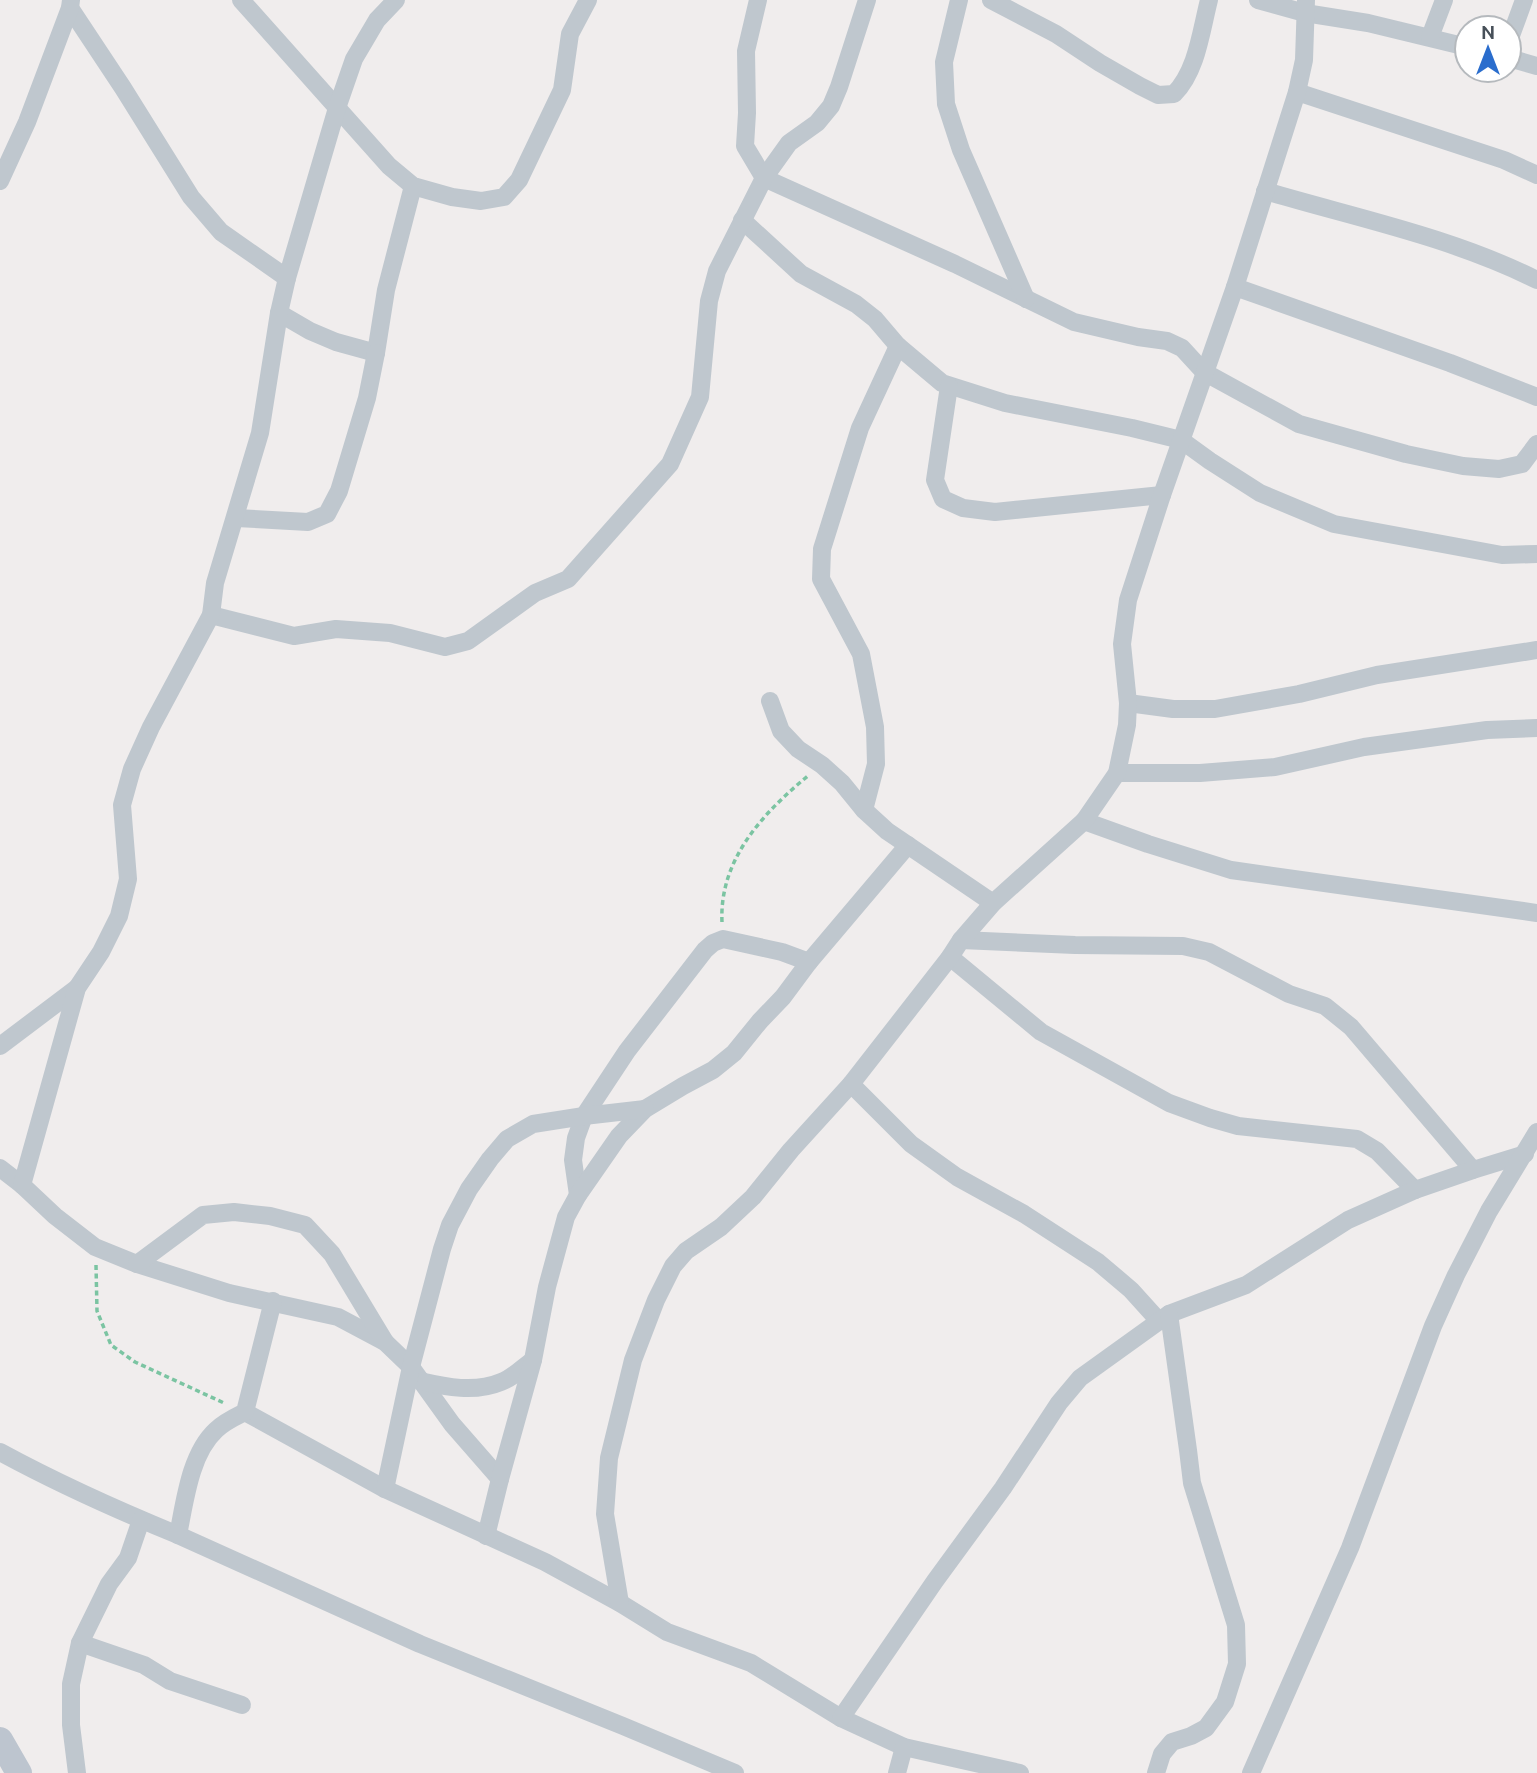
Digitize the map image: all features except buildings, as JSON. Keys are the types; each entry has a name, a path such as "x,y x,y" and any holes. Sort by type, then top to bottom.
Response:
{"street":[{"path":"241,0 388,166 413,186 452,197 481,201 504,197 519,180 562,90 570,34 589,0"},
{"path":"22,1185 77,988 119,916 128,878 122,805 132,769 150,727 211,615 215,583 260,433 287,278 337,108 354,59 377,20 396,0"},
{"path":"758,0 746,51 745,146 764,178 955,264 1074,323 1167,341 1182,348 1204,372 1299,424 1406,454 1463,466 1499,469 1522,464 1537,444"},
{"path":"211,615 294,636 336,629 390,634 445,647 468,641 535,593 568,579 670,464 700,397 709,301 717,271 764,178 789,143 817,123 831,106 867,0"},
{"path":"959,0 944,62 946,104 961,150 1026,299"},
{"path":"991,0 1056,34 1100,63 1158,95 1174,94 1184,84 1209,0"},
{"path":"1258,0 1306,6 1453,43"},
{"path":"1430,37 1444,0"},
{"path":"70,4 191,197 221,232 287,278"},
{"path":"0,181 27,122 70,4"},
{"path":"620,1603 604,1514 609,1458 633,1360 656,1300 673,1266 686,1251 721,1227 753,1197 851,1084 961,940 993,903 1084,821 1117,773 1127,725 1128,703 1122,644 1128,600 1204,372 1236,287 1297,92 1304,60 1306,6"},
{"path":"1297,92 1491,155 1537,175"},
{"path":"236,519 308,522 327,514 339,491 367,398 386,290 413,186"},
{"path":"1265,191 1463,248 1537,280"},
{"path":"742,220 801,274 856,304 875,319 898,346 949,386 1005,403 1181,440 1261,493 1334,524 1502,555 1537,554"},
{"path":"1236,287 1537,397"},
{"path":"279,313 336,342 376,352"},
{"path":"864,810 876,764 876,727 860,654 821,579 822,549 860,428 898,346"},
{"path":"949,386 935,480 943,499 963,508 995,512 1162,495"},
{"path":"1128,703 1173,709 1215,709 1299,694 1377,675 1537,650"},
{"path":"770,701 782,731 798,749 842,783 864,810 887,831 993,903"},
{"path":"1117,773 1200,773 1275,766 1364,747 1487,730 1537,729"},
{"path":"1084,821 1231,870 1537,913"},
{"path":"486,1536 533,1360 547,1287 566,1217 578,1195 619,1136 645,1110 713,1070 734,1053 908,845"},
{"path":"578,1195 573,1160 576,1138 584,1116 627,1051 705,950 723,939 782,952 809,962"},
{"path":"961,940 1183,946 1209,952 1289,994 1325,1006 1351,1027 1472,1170"},
{"path":"950,957 1041,1032 1169,1103 1238,1126 1357,1139 1377,1152 1415,1190"},
{"path":"0,1046 77,988"},
{"path":"851,1084 911,1144 957,1177 1024,1214 1098,1262 1164,1317 1192,1483 1236,1625 1237,1664 1225,1702 1206,1728 1172,1742 1162,1754 1156,1773"},
{"path":"386,1489 450,1225 489,1158 507,1139 533,1124 645,1110"},
{"path":"1251,1773 1350,1548 1433,1326 1489,1211 1537,1132"},
{"path":"841,1718 1003,1488 1059,1403 1080,1378 1164,1317 1245,1286 1348,1220 1415,1190 1525,1154"},
{"path":"0,1168 95,1247 137,1264 229,1293 338,1317 385,1342"},
{"path":"137,1264 203,1215 234,1212 270,1216 305,1225 332,1254 385,1342 415,1374 452,1424 500,1479"},
{"path":"178,1535 191,1478 204,1444 217,1429 245,1412 274,1301"},
{"path":"415,1374 452,1387 476,1388 503,1382 533,1360"},
{"path":"245,1412 386,1489 545,1562 667,1632 751,1663 841,1718 904,1747 969,1767 1020,1773"},
{"path":"0,1452 141,1520 420,1644 735,1773"},
{"path":"77,1773 71,1725 71,1684 80,1643 109,1584 128,1558 141,1520"},
{"path":"80,1643 144,1665 170,1681 242,1705"},
{"path":"0,1740 19,1773"},
{"path":"897,1773 904,1747"}],"path":[{"path":"723,939 721,907 727,875 744,843 782,797 822,765"},
{"path":"95,1247 97,1311 111,1345 135,1362 245,1412"}]}
